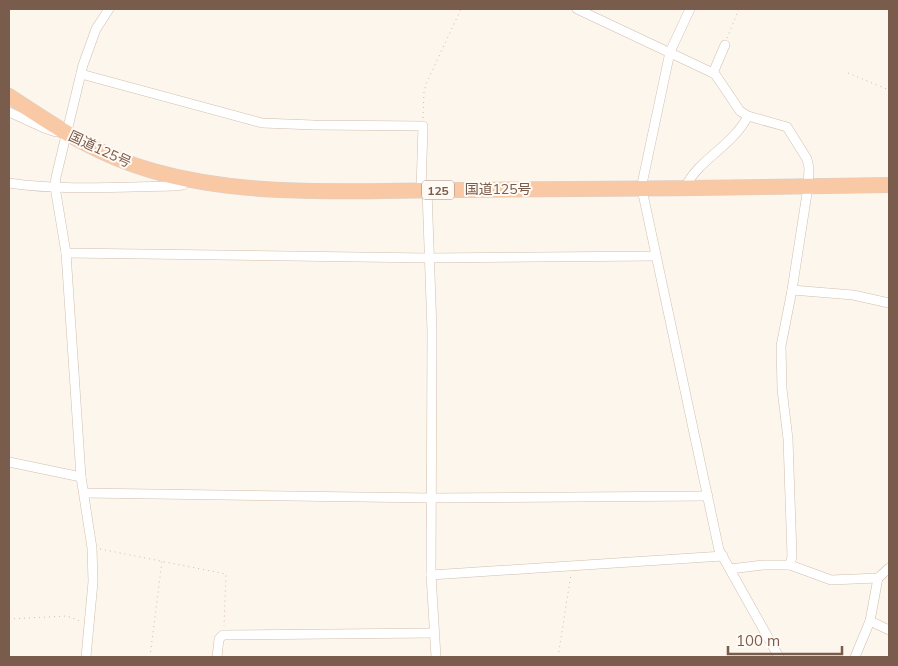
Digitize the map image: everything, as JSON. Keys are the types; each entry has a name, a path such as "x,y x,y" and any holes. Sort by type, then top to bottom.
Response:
{"highway":[{"name":"国道125号","path":"10,105 102,152 131,164 186,179 229,186 275,190 424,190 889,185"}],"street":[{"path":"86,657 93,582 92,548 81,477 66,253 55,187 81,74 96,29 109,9"},
{"path":"577,9 713,73 740,111 748,116 787,127 807,159 809,168 808,186 792,290 781,346 782,389 790,475 792,556 790,565"},
{"path":"690,9 670,52 642,189 719,550 779,657"},
{"path":"713,73 725,45"},
{"path":"81,74 262,123 423,126 432,378 431,575 436,657"},
{"path":"685,188 694,173 730,141 748,116"},
{"path":"9,183 55,187 173,186 183,185 186,179"},
{"path":"66,253 429,258 656,256"},
{"path":"792,290 853,295 889,302"},
{"path":"9,462 81,477"},
{"path":"84,493 431,498 708,496"},
{"path":"431,575 722,556"},
{"path":"730,569 763,565 790,565 831,580 878,578"},
{"path":"855,657 870,621 878,578 889,568"},
{"path":"870,621 889,630"},
{"path":"217,657 219,639 223,635 434,633"}],"path":[{"path":"423,126 426,84 461,9"},
{"path":"725,45 739,9"},
{"path":"848,73 889,90"},
{"path":"92,548 226,574 223,635"},
{"path":"150,657 162,561"},
{"path":"558,657 572,565"},
{"path":"9,619 67,616 76,618 89,626"}]}
